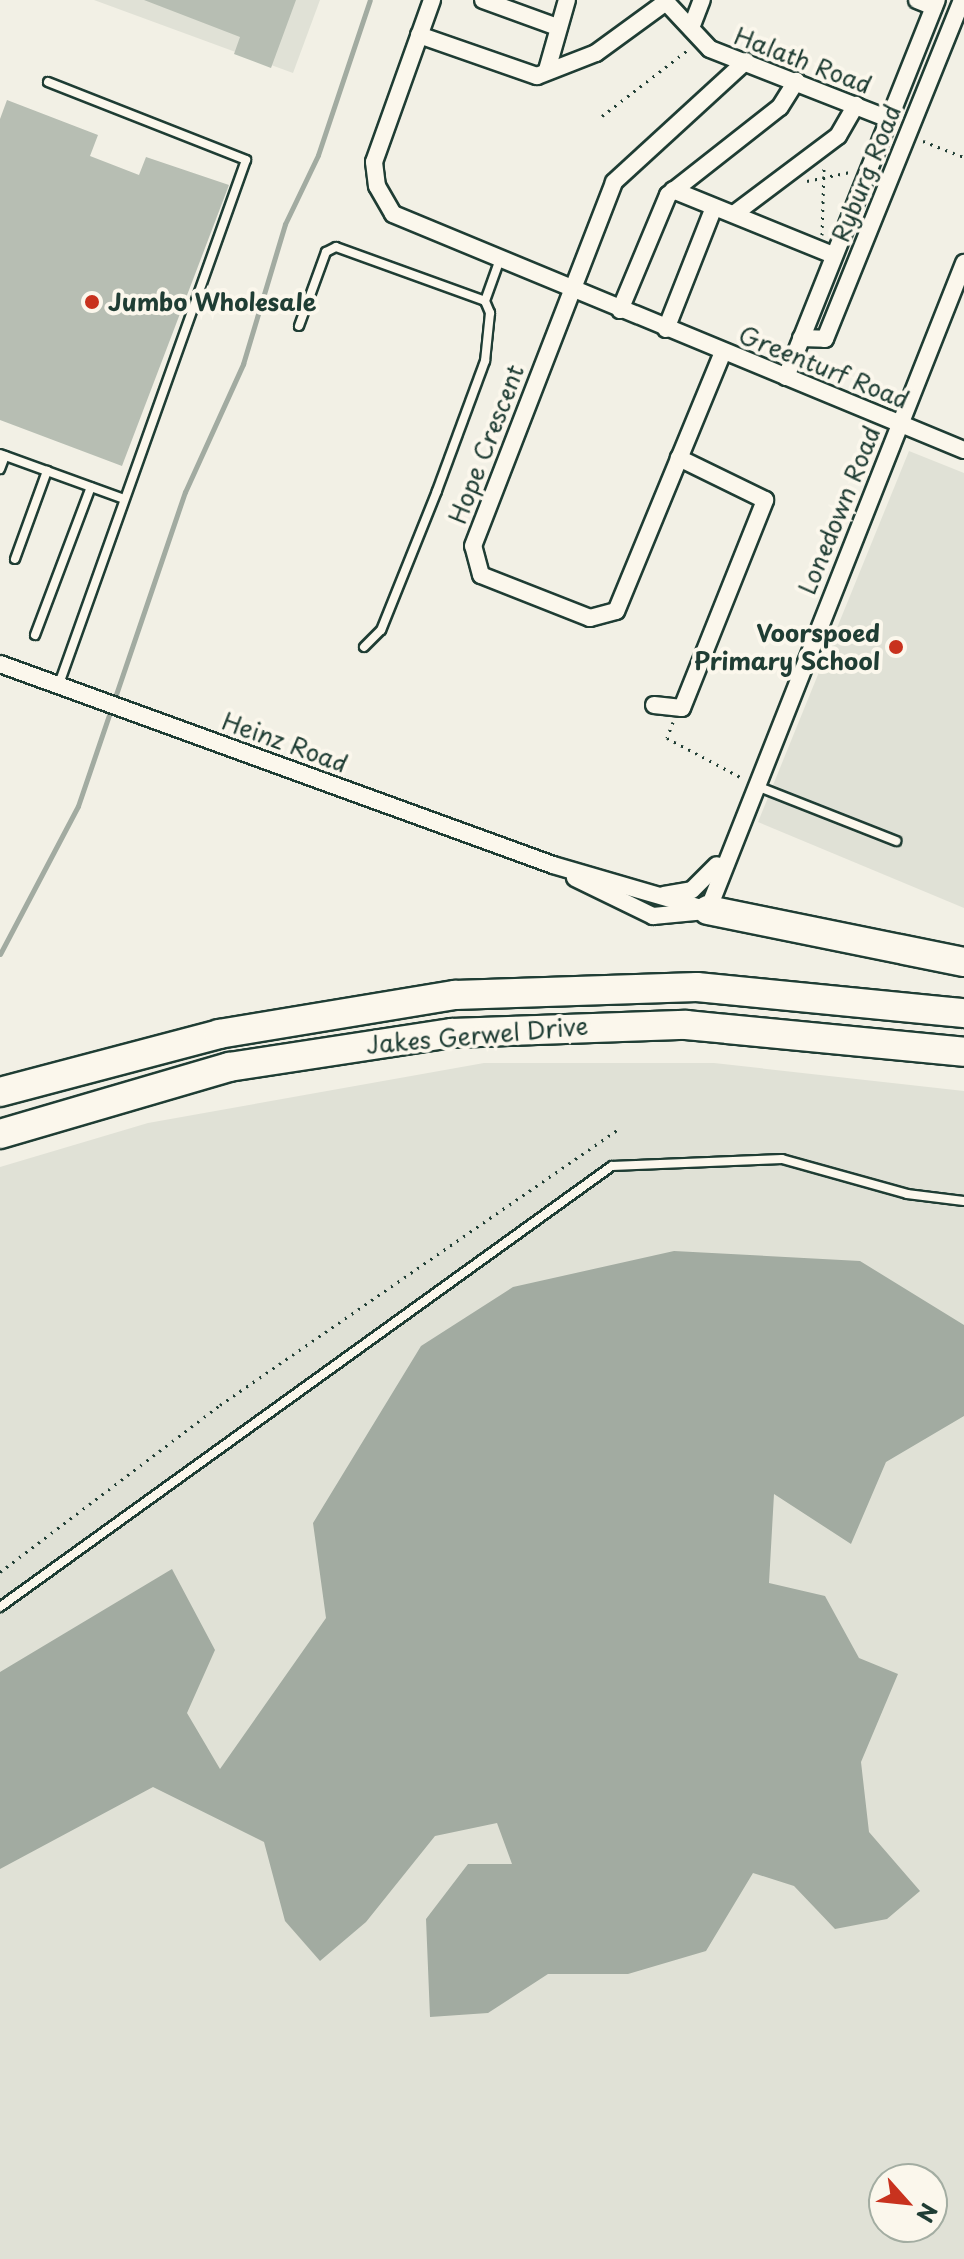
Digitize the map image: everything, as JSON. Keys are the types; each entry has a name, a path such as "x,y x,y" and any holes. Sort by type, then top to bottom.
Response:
{"highway":[{"path":"708,910 964,962"},
{"name":"Jakes Gerwel Drive","path":"0,1092 233,1031 455,995 697,987 964,1013"},
{"name":"Jakes Gerwel Drive","path":"0,1134 229,1067 452,1033 686,1025 964,1052"}],"street":[{"path":"432,0 419,35 530,76 547,70 557,27 570,3"},
{"path":"483,0 557,27"},
{"path":"696,34 702,0"},
{"path":"917,0 936,4"},
{"name":"Ryburg Road","path":"801,338 825,339 962,0"},
{"name":"Halath Road","path":"547,70 596,53 666,2 696,34 746,61 889,119"},
{"name":"Ryburg Road","path":"786,377 936,4"},
{"name":"Greenturf Road","path":"419,35 374,162 381,196 408,225 964,450"},
{"path":"570,291 620,173 731,82 746,61"},
{"path":"620,310 673,190 780,107 796,81"},
{"path":"734,214 844,130 856,105"},
{"path":"673,190 833,255"},
{"path":"666,329 714,207"},
{"name":"Lonedown Road","path":"708,910 725,854 964,263"},
{"name":"Hope Crescent","path":"570,291 473,546 477,569 590,618 608,618 723,352"},
{"path":"654,705 677,711 765,500 679,458"},
{"name":"Heinz Road","path":"0,664 553,865 708,910"},
{"path":"656,896 701,885 725,854"},
{"name":"Heinz Road","path":"553,865 653,916 708,910"}],"lane":[{"path":"48,82 246,160 59,684"},
{"path":"299,326 326,252 336,247 485,301"},
{"path":"364,647 381,630 485,361 491,322 485,301 499,262"},
{"path":"0,469 2,455 124,499"},
{"path":"15,559 47,471"},
{"path":"35,635 91,487"},
{"path":"753,785 896,841"},
{"path":"0,1607 612,1166 782,1159 907,1194 964,1201"}],"path":[{"path":"602,116 696,34"},
{"path":"907,136 964,157"},
{"path":"817,249 825,178 823,148"},
{"path":"786,176 798,184 867,174"},
{"path":"677,711 667,738 753,785"},
{"path":"0,1572 220,1405 620,1128"}],"shaded area":[{"path":"94,0 320,0 293,73"},
{"name":"Voorspoed Primary School","path":"909,451 964,473 964,908 758,822"},
{"path":"484,1063 714,1063 964,1091 964,2259 0,2259 0,1167 148,1123"},
{"path":"674,1251 860,1261 964,1325 964,1416 886,1462 851,1544 774,1494 769,1583 825,1596 859,1658 898,1674 861,1762 869,1832 920,1891 887,1919 835,1929 794,1886 753,1873 706,1951 628,1974 548,1974 488,2013 430,2017 426,1919 468,1864 512,1864 497,1823 435,1836 366,1922 320,1961 285,1921 264,1842 153,1787 0,1869 0,1672 172,1569 215,1650 187,1713 220,1769 326,1618 313,1523 421,1346 513,1287"}],"building":[{"path":"144,0 296,0 271,68 234,54 240,37"},
{"name":"Jumbo Wholesale","path":"7,100 98,135 90,156 139,175 146,157 229,185 122,466 0,420 0,119"}],"waterway":[{"path":"0,954 78,806 185,492 243,364 285,224 318,155 370,0"}],"place":[{"name":"Jumbo Wholesale","path":"92,302"},
{"name":"Voorspoed Primary School","path":"896,647"}]}
